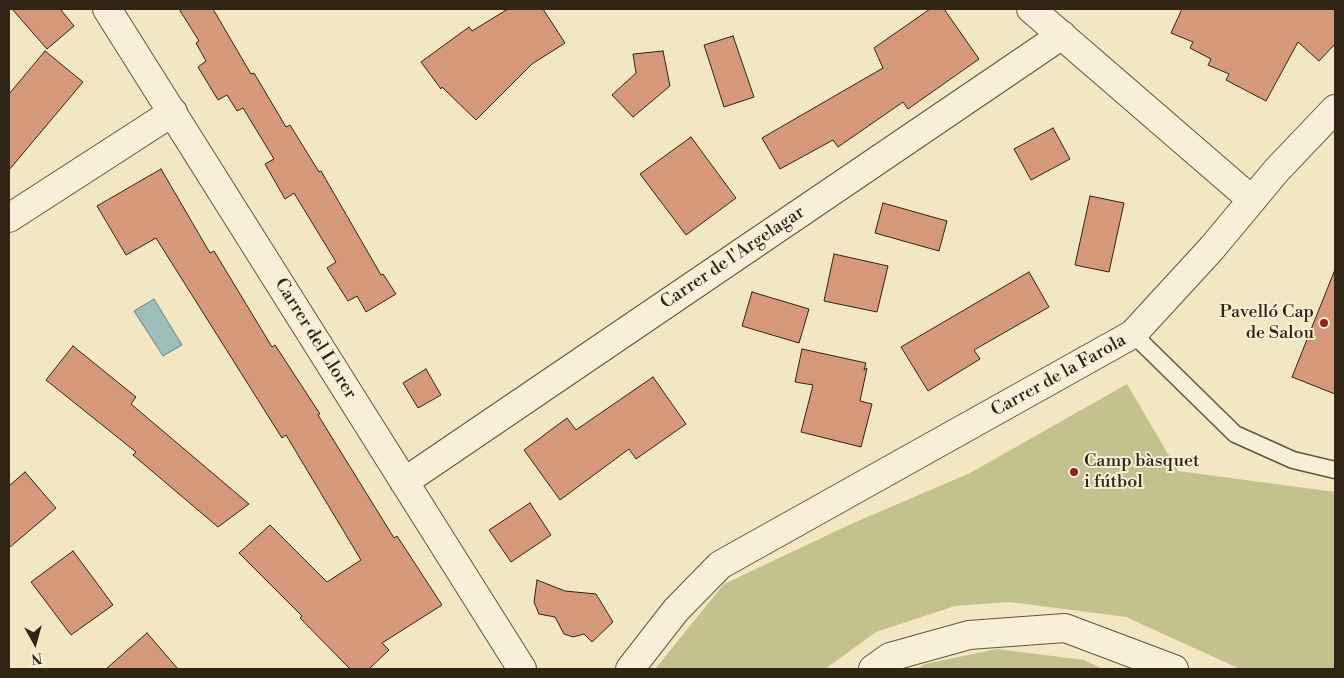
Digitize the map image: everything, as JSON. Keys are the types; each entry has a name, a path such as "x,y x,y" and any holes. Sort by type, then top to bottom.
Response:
{"street":[{"name":"Carrer del Llorer","path":"107,9 522,669"},
{"path":"1031,9 1252,200"},
{"name":"Carrer de l'Argelagar","path":"404,482 1062,35"},
{"name":"Carrer de la Farola","path":"630,669 676,610 720,565 1133,334 1212,248 1276,171 1335,109"},
{"path":"9,218 173,112"},
{"path":"872,669 890,657 969,636 1065,628 1174,669"}],"lane":[{"path":"1133,334 1235,434 1294,460 1335,470"}],"shaded area":[{"path":"1127,384 1178,471 1335,492 1335,669 1240,669 1126,617 1010,602 955,606 876,632 825,669 655,669 724,584 851,524 970,473"},
{"path":"997,649 1084,660 1103,669 917,669 925,664"}],"water":[{"path":"154,299 182,345 163,356 134,311"}],"building":[{"path":"12,9 60,9 74,26 47,49"},
{"path":"179,9 213,9 251,74 254,73 286,127 290,125 319,172 321,171 381,275 383,274 396,294 366,312 357,296 348,301 327,268 336,262 294,193 285,199 265,164 274,159 243,108 237,111 227,95 218,100 198,67 206,61 196,43 199,41"},
{"path":"508,9 543,9 565,43 532,64 476,120 442,87 441,89 421,62 469,27 472,31"},
{"path":"930,9 944,9 979,59 908,109 903,102 838,147 833,140 780,169 762,138 883,68 874,48"},
{"path":"1182,9 1335,9 1335,44 1319,61 1298,42 1266,101 1226,80 1229,74 1208,65 1211,59 1190,48 1193,42 1171,33"},
{"path":"733,36 754,97 724,107 704,45"},
{"path":"45,51 83,82 9,170 9,94"},
{"path":"663,51 670,86 633,117 612,95 636,73 633,54"},
{"path":"1053,128 1070,159 1031,180 1014,149"},
{"path":"691,137 736,198 686,235 640,174"},
{"path":"161,169 210,253 214,251 272,347 275,345 320,414 318,415 394,538 397,536 442,605 382,643 389,650 369,669 350,669 300,618 302,616 239,553 270,525 327,582 361,560 286,435 282,438 156,238 126,255 97,206"},
{"path":"1090,196 1124,203 1109,272 1075,265"},
{"path":"883,203 947,221 939,251 875,233"},
{"path":"834,254 888,266 877,312 824,301"},
{"path":"1029,272 1049,307 974,350 980,359 928,391 901,347"},
{"name":"Pavelló Cap de Salou","path":"1335,272 1335,394 1292,377"},
{"path":"752,292 809,309 799,343 742,326"},
{"path":"73,346 136,397 131,404 249,504 218,527 133,455 136,452 46,380"},
{"path":"802,349 866,363 864,370 867,368 860,401 872,404 861,447 801,432 813,385 795,382"},
{"path":"426,369 441,395 418,408 403,383"},
{"path":"653,377 686,424 636,459 629,449 560,500 524,450 567,418 576,430"},
{"path":"25,472 56,508 9,548 9,486"},
{"path":"530,503 551,535 511,562 489,530"},
{"path":"73,551 113,605 71,635 31,582"},
{"path":"537,580 565,591 596,594 613,622 592,642 584,634 573,637 564,634 555,617 539,614 534,602"},
{"path":"147,633 178,669 106,669"}],"place":[{"name":"Pavelló Cap de Salou","path":"1324,323"},
{"name":"Camp bàsquet i fútbol","path":"1074,472"}]}
